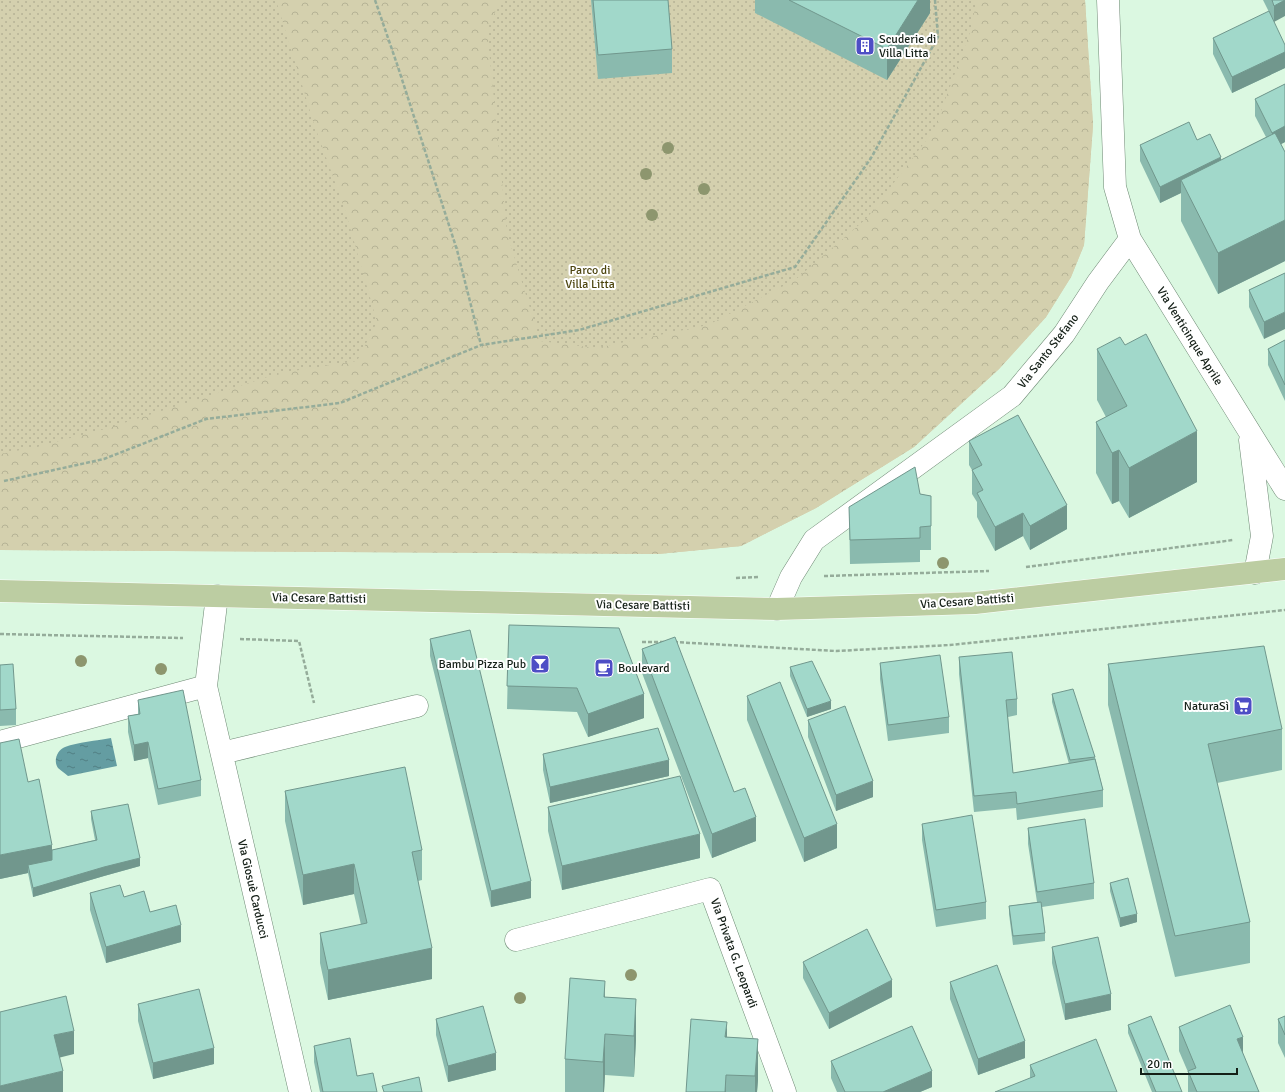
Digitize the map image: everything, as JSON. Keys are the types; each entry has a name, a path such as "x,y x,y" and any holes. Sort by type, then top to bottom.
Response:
{"main road":[{"name":"Via Cesare Battisti","path":"0,591 777,608 975,602 1285,569"}],"street":[{"path":"1108,0 1115,187 1130,239"},
{"name":"Via Venticinque Aprile","path":"1130,239 1285,489"},
{"name":"Via Santo Stefano","path":"777,608 791,577 814,540 1012,396 1064,334 1098,282 1130,239"},
{"name":"Via Venticinque Aprile","path":"1250,433 1262,536 1255,573"},
{"name":"Via Giosuè Carducci","path":"217,596 206,686 300,1092"},
{"path":"0,742 206,686"},
{"path":"222,753 417,706"},
{"name":"Via Privata G. Leopardi","path":"516,940 710,889 785,1092"}],"path":[{"path":"375,0 457,250 481,345"},
{"path":"4,481 104,459 206,419 340,403 481,345 579,330 795,267 871,158 938,38 935,0"},
{"path":"673,642 836,651 935,646 1285,610"},
{"path":"0,634 299,641 321,729"},
{"path":"642,642 665,642"}],"green space":[{"name":"Parco di Villa Litta","path":"0,0 1085,0 1093,125 1084,245 1071,277 1046,317 999,369 914,447 816,508 741,546 658,554 0,550"},
{"path":"276,0 501,0 487,29 507,233 540,341 596,348 708,325 795,280 867,218 934,130 972,27 976,0 1085,0 1093,125 1084,245 1071,277 1046,317 999,369 914,447 816,508 741,546 658,554 0,550 0,454 36,447 105,429 280,373 357,361 377,322 345,210 314,124"}],"water":[{"path":"111,738 117,766 68,776 58,768 56,759 62,748"}],"building":[{"path":"593,0 668,0 672,49 598,55"},
{"path":"789,0 918,0 887,49"},
{"path":"1272,0 1285,0 1274,6"},
{"path":"1269,11 1285,45 1285,52 1232,77 1213,38"},
{"path":"1285,84 1285,126 1272,133 1255,99"},
{"path":"1189,122 1197,140 1210,134 1221,157 1160,187 1140,145"},
{"path":"1275,133 1285,152 1285,220 1218,253 1181,180"},
{"path":"1285,273 1285,312 1264,322 1249,290"},
{"path":"1146,334 1197,431 1129,468 1119,450 1112,453 1096,422 1127,406 1097,349 1120,337 1125,345"},
{"path":"1285,340 1285,385 1268,349"},
{"path":"1018,415 1067,505 1030,526 1023,513 995,527 977,493 983,490 972,470 982,465 969,441"},
{"path":"915,467 920,494 931,496 931,526 920,527 920,538 850,540 849,507"},
{"path":"509,625 619,628 644,694 588,714 577,688 507,686"},
{"path":"470,630 531,881 491,891 430,639"},
{"path":"675,637 734,792 745,788 756,817 712,834 642,649"},
{"path":"1264,646 1282,729 1208,744 1250,922 1175,936 1108,664"},
{"path":"1012,652 1017,699 1006,700 1013,773 1095,759 1103,790 1017,804 1016,792 974,796 959,657"},
{"path":"940,655 949,717 888,725 880,663"},
{"path":"812,661 831,701 807,709 790,667"},
{"path":"13,664 16,709 0,710 0,665"},
{"path":"780,682 837,824 804,838 747,696"},
{"path":"1073,689 1095,757 1070,760 1052,694"},
{"path":"183,690 201,780 158,789 148,742 134,745 128,716 140,714 138,700"},
{"path":"845,706 873,781 836,795 808,720"},
{"path":"658,728 669,760 550,787 543,754"},
{"path":"19,739 28,782 39,779 52,845 0,855 0,743"},
{"path":"405,767 422,850 412,852 432,948 328,970 320,933 367,923 354,864 303,875 285,791"},
{"path":"680,776 700,834 562,866 548,807"},
{"path":"128,804 140,858 33,888 28,865 52,860 52,850 97,840 91,811"},
{"path":"972,815 986,902 936,910 922,824"},
{"path":"1085,819 1094,883 1037,892 1028,828"},
{"path":"1128,878 1137,914 1120,918 1110,883"},
{"path":"120,885 124,897 144,891 150,912 176,905 181,925 106,947 90,893"},
{"path":"1041,902 1045,933 1013,936 1009,906"},
{"path":"867,929 892,980 829,1013 803,962"},
{"path":"1098,937 1111,994 1065,1004 1052,947"},
{"path":"997,965 1025,1041 978,1059 950,982"},
{"path":"570,978 605,981 604,997 636,999 634,1036 605,1034 603,1062 565,1059"},
{"path":"199,989 214,1048 153,1063 138,1004"},
{"path":"66,996 74,1031 54,1035 63,1071 0,1086 0,1012"},
{"path":"1230,1005 1243,1037 1237,1039 1259,1092 1197,1092 1188,1071 1196,1068 1179,1027"},
{"path":"483,1006 496,1053 448,1066 436,1019"},
{"path":"1151,1016 1182,1092 1156,1092 1128,1025"},
{"path":"1285,1016 1285,1035 1278,1019"},
{"path":"691,1019 727,1022 725,1037 758,1039 755,1076 726,1075 725,1092 686,1092"},
{"path":"912,1026 932,1071 883,1092 845,1092 831,1061"},
{"path":"350,1038 357,1076 373,1073 377,1092 323,1092 314,1046"},
{"path":"1096,1039 1117,1092 995,1092 1035,1076 1030,1065"},
{"path":"419,1077 422,1092 384,1092 382,1086"}],"place":[{"name":"Scuderie di Villa Litta","path":"865,46"},
{"name":"Bambu Pizza Pub","path":"540,664"},
{"name":"Boulevard","path":"604,668"},
{"name":"NaturaSì","path":"1243,706"}]}
